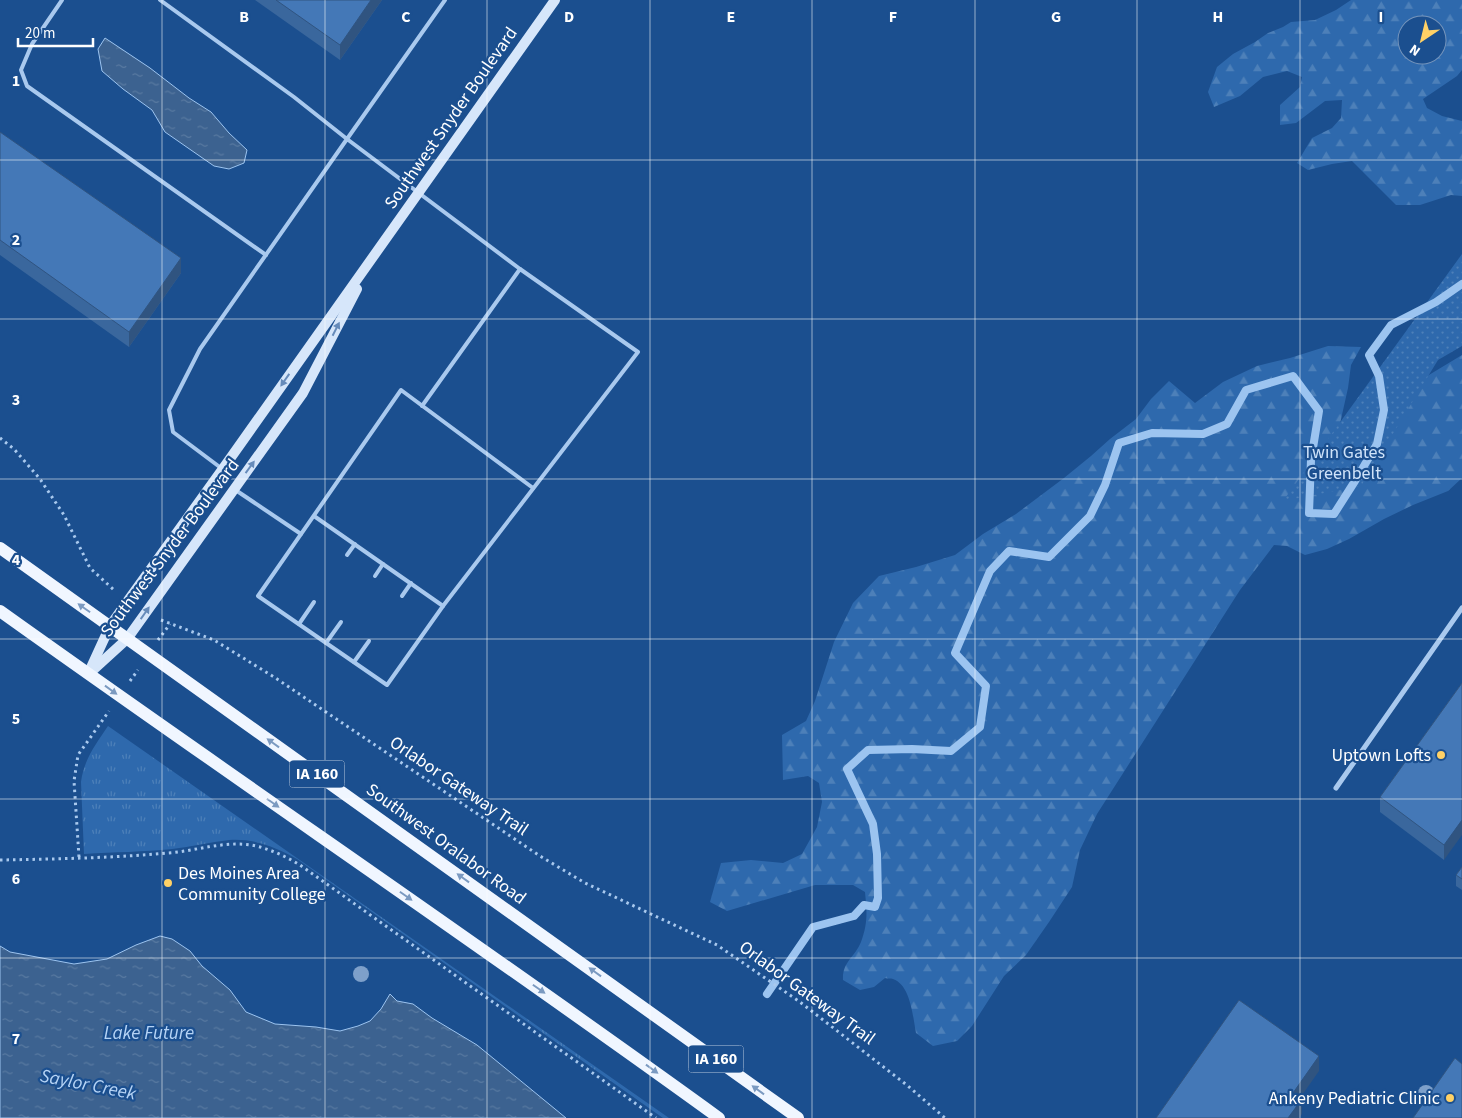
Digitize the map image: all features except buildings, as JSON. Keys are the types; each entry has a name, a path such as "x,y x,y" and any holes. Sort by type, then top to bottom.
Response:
{"main road":[{"name":"Southwest Oralabor Road","path":"0,548 798,1118"},
{"name":"IA 160","path":"0,611 613,1041 719,1118"}],"street":[{"name":"Southwest Snyder Boulevard","path":"88,674 110,626 555,0"},
{"name":"Southwest Snyder Boulevard","path":"88,674 127,639 303,393 374,255"},
{"path":"1336,788 1462,608"}],"lane":[{"path":"62,0 32,44 21,70 27,86 266,255"},
{"path":"160,0 294,97 520,269 638,352 443,606 387,685 258,596 401,390 533,488"},
{"path":"222,470 173,432 169,410 200,349 444,0"},
{"path":"422,406 520,269"},
{"path":"234,489 301,534"},
{"path":"314,516 443,606"},
{"path":"347,555 354,544"},
{"path":"375,576 383,564"},
{"path":"402,596 411,583"},
{"path":"299,624 314,602"},
{"path":"326,643 341,622"},
{"path":"354,662 369,641"}],"path":[{"path":"0,438 14,449 45,486 64,515 90,568 127,602"},
{"name":"Orlabor Gateway Trail","path":"146,613 214,640 274,677 533,851 585,883 717,945 800,1002 908,1086 945,1118"},
{"path":"79,857 74,781 78,755 170,624"},
{"path":"0,860 179,852 220,844 250,845 287,857 656,1118"}],"green space":[{"path":"1351,0 1462,0 1462,70 1457,76 1423,99 1427,108 1442,116 1462,121 1462,196 1451,195 1420,205 1396,205 1352,161 1308,170 1297,163 1312,138 1332,128 1341,118 1342,100 1325,101 1296,123 1280,125 1280,105 1300,87 1302,77 1287,71 1263,77 1240,96 1214,107 1208,92 1217,67 1233,54 1268,33 1291,22 1315,20"},
{"name":"Twin Gates Greenbelt","path":"1462,254 1462,346 1438,360 1361,486 1283,501"},
{"path":"1328,346 1361,347 1351,365 1348,388 1335,446 1414,384 1462,355 1462,478 1448,491 1413,505 1327,549 1305,555 1287,546 1274,545 1240,590 1097,814 1080,850 1072,887 1026,955 1004,976 972,1026 957,1041 933,1046 916,1033 910,1003 904,988 899,982 885,978 874,987 860,990 843,980 847,964 861,942 866,923 865,892 853,885 815,885 727,911 710,902 721,863 751,860 783,863 802,854 817,827 822,802 819,783 808,776 783,780 782,735 806,721 815,701 834,642 853,603 879,576 955,555 983,534 1016,514 1064,478 1136,419 1151,399 1169,381 1195,403 1223,382 1257,366"},
{"path":"108,726 669,1118 663,1118 297,859 281,851 247,840 229,840 172,849 84,854 81,782 91,752"}],"water":[{"path":"105,38 211,112 247,150 244,163 229,169 214,166 165,132 152,110 102,71 98,49"},
{"name":"Lake Future","path":"160,936 172,939 190,951 202,966 230,990 246,1012 275,1024 340,1031 370,1021 381,1009 390,994 397,1001 413,1004 432,1018 477,1045 566,1118 0,1118 0,946 10,952 74,964 107,959"}],"waterway":[{"name":"Saylor Creek","path":"767,994 813,927 854,916 864,905 875,907 878,898 877,854 873,824 847,769 868,750 912,749 951,751 980,727 986,686 955,653 990,571 1009,551 1049,557 1090,516 1105,485 1119,443 1152,433 1203,434 1227,424 1246,390 1293,376 1319,411 1311,460 1309,513 1334,514 1377,444 1384,410 1379,376 1369,355 1391,325 1436,302 1462,284"}],"place":[{"name":"Uptown Lofts","path":"1441,755"},
{"name":"Des Moines Area Community College","path":"168,883"},
{"name":"Ankeny Pediatric Clinic","path":"1450,1098"}]}
